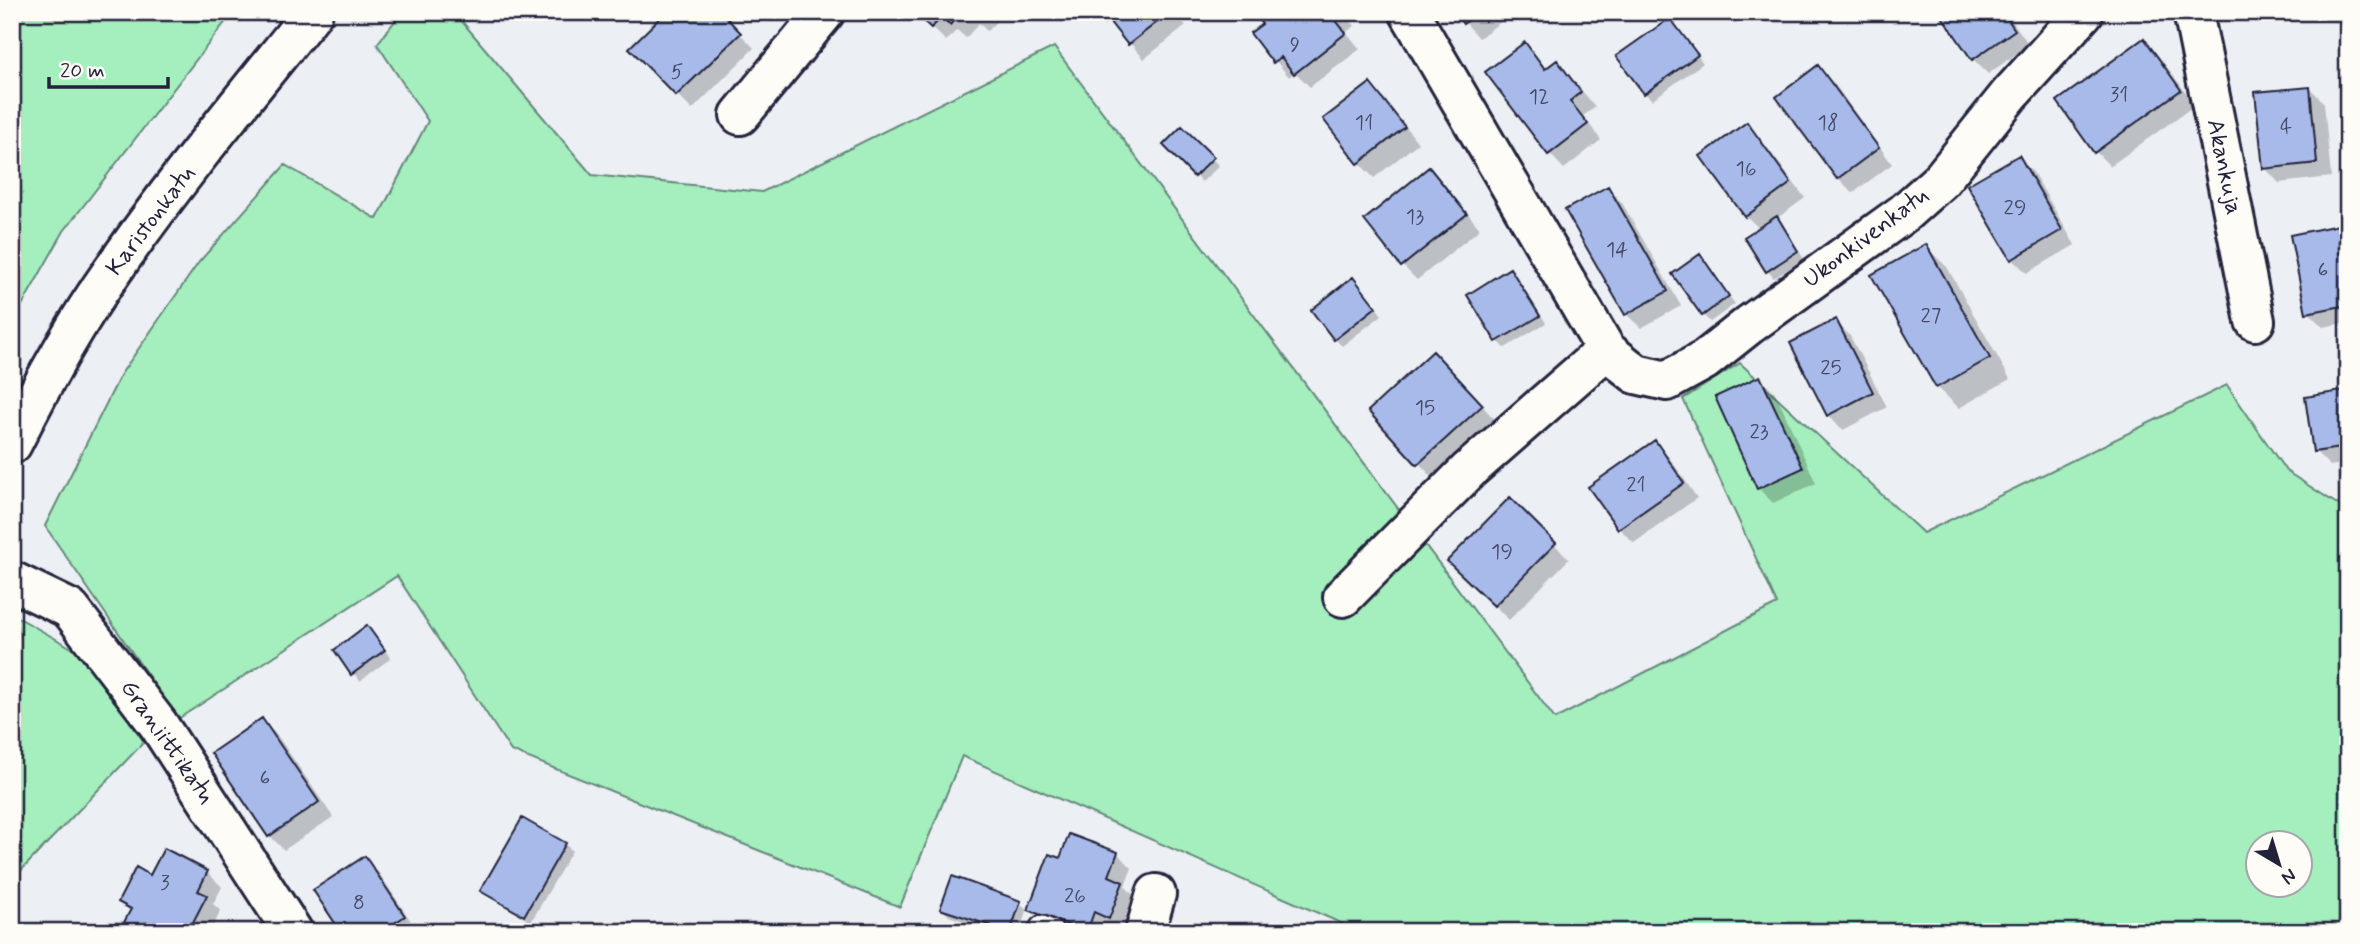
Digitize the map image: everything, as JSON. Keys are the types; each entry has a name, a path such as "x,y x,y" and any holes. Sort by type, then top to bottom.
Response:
{"street":[{"name":"Karistonkatu","path":"12,444 42,384 110,274 313,12"},
{"path":"740,115 825,12"},
{"name":"Ukonkivenkatu","path":"1409,12 1606,350 1636,374 1667,381 1705,360 1904,213 1941,180 2010,94 2084,12"},
{"name":"Akankuja","path":"2193,12 2255,321"},
{"path":"1343,597 1469,470 1606,350"},
{"name":"Graniittikatu","path":"12,581 70,609 158,724 293,932"},
{"path":"1146,932 1156,894"}],"green space":[{"path":"12,12 233,12 64,231 12,323"},
{"path":"402,12 454,12 592,175 762,192 1054,47 1555,719 1777,604 1683,399 1740,363 1923,533 2227,385 2286,471 2348,511 2348,932 1361,932 962,756 900,907 511,751 397,576 178,719 45,526 121,374 199,262 285,165 377,219 428,121 377,44"},
{"path":"12,614 84,655 144,742 12,880"}],"building":[{"path":"666,12 721,12 741,33 676,96 629,48"},
{"path":"914,12 961,12 950,25 942,17 931,28"},
{"path":"1102,12 1170,12 1128,45"},
{"path":"1252,12 1339,12 1333,17 1346,33 1294,74 1281,57 1273,63 1250,33 1262,24"},
{"path":"1454,12 1480,12 1463,24"},
{"path":"1939,12 2003,12 2015,30 1972,60"},
{"path":"1670,18 1698,55 1644,94 1616,56"},
{"path":"2144,38 2181,90 2094,153 2057,101"},
{"path":"1525,42 1545,69 1557,60 1581,92 1570,101 1588,124 1548,155 1485,72"},
{"path":"1818,65 1879,148 1837,179 1776,97"},
{"path":"1370,83 1405,127 1358,164 1323,119"},
{"path":"2310,87 2317,163 2263,169 2255,92"},
{"path":"1747,122 1791,183 1745,217 1700,156"},
{"path":"1182,126 1214,157 1194,177 1163,145"},
{"path":"2019,155 2062,230 2011,260 1967,185"},
{"path":"1429,167 1467,214 1401,267 1364,220"},
{"path":"1608,186 1668,291 1625,315 1565,210"},
{"path":"1777,216 1798,251 1766,272 1744,237"},
{"path":"2348,223 2348,305 2306,313 2290,235"},
{"path":"1926,244 1990,358 1936,388 1871,275"},
{"path":"1700,254 1729,296 1702,316 1672,274"},
{"path":"1510,268 1540,316 1496,342 1467,295"},
{"path":"1353,277 1376,307 1334,340 1311,310"},
{"path":"1836,319 1873,392 1827,416 1790,343"},
{"path":"1433,351 1483,405 1417,465 1368,411"},
{"path":"1760,376 1803,468 1757,489 1715,397"},
{"path":"2348,390 2348,447 2313,452 2305,397"},
{"path":"1655,440 1684,483 1618,529 1588,487"},
{"path":"1510,497 1556,543 1494,606 1447,561"},
{"path":"367,625 385,650 351,675 334,650"},
{"path":"262,718 319,802 268,837 211,753"},
{"path":"522,818 566,843 524,916 480,891"},
{"path":"1069,834 1118,852 1109,876 1123,882 1109,919 1094,912 1087,932 1028,910 1049,854 1060,858"},
{"path":"164,848 208,871 198,891 207,895 188,932 180,932 174,928 172,932 119,932 131,909 118,902 136,867 150,875"},
{"path":"365,856 405,916 381,932 341,932 313,890"},
{"path":"952,876 1021,901 1010,932 940,909"}]}
